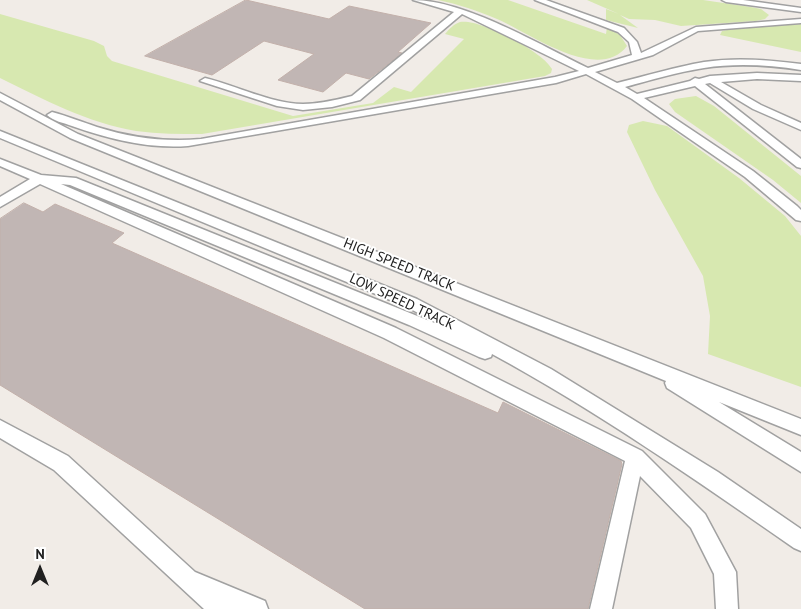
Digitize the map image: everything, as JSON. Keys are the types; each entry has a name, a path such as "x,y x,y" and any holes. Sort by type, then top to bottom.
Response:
{"lane":[{"path":"417,0 460,11 617,86 749,174 793,208 801,217"},
{"path":"539,0 621,30 632,38 637,48 636,57"},
{"path":"726,0 801,10"},
{"path":"205,81 281,104 303,107 332,104 356,98 460,11"},
{"path":"4,98 97,131 129,139 165,144 201,142 546,81 650,53 696,29 801,21"},
{"path":"617,86 680,70 721,63 760,62 801,66"},
{"path":"636,97 694,81 710,79 767,76 801,78"},
{"path":"710,79 757,107 801,127"},
{"path":"694,81 801,165"},
{"name":"HIGH SPEED TRACK","path":"4,98 74,136 801,427"},
{"name":"LOW SPEED TRACK","path":"0,134 412,303 546,374 574,391 711,479 801,541"},
{"path":"4,167 39,179 390,333 635,457 698,521 725,572 726,609"},
{"path":"0,203 39,179 72,181 414,321 574,391"},
{"path":"639,361 801,463"},
{"path":"0,428 61,463 220,609"},
{"path":"601,609 635,457"},
{"path":"184,576 257,609"}],"green space":[{"path":"438,0 508,0 606,34 607,27 620,35 627,46 614,56 599,60 581,58 563,52 490,16"},
{"path":"587,0 703,0 761,9 769,15 765,19 756,21 681,26 655,20 629,19 620,15 638,28 606,20 606,9 619,14"},
{"path":"0,14 94,41 104,46 107,56 112,61 293,116 373,103 394,87 411,92 464,39 445,34 460,22 481,25 510,38 537,54 552,69 551,73 545,76 202,134 144,132 118,127 83,116 0,78"},
{"path":"801,24 801,52 720,35 722,31 732,29"},
{"path":"696,96 714,106 801,176 801,203 773,180 675,112 669,104 675,99"},
{"path":"643,121 667,126 739,178 785,216 801,236 801,387 708,354 710,316 703,276 655,190 627,132 629,125"}],"building":[{"path":"246,0 329,19 349,6 431,23 398,52 402,53 369,79 346,73 323,92 278,80 314,54 264,41 212,75 145,56"},
{"path":"24,203 43,212 55,204 124,233 112,243 498,413 503,402 621,461 622,464 588,609 365,609 0,385 0,219"}]}
